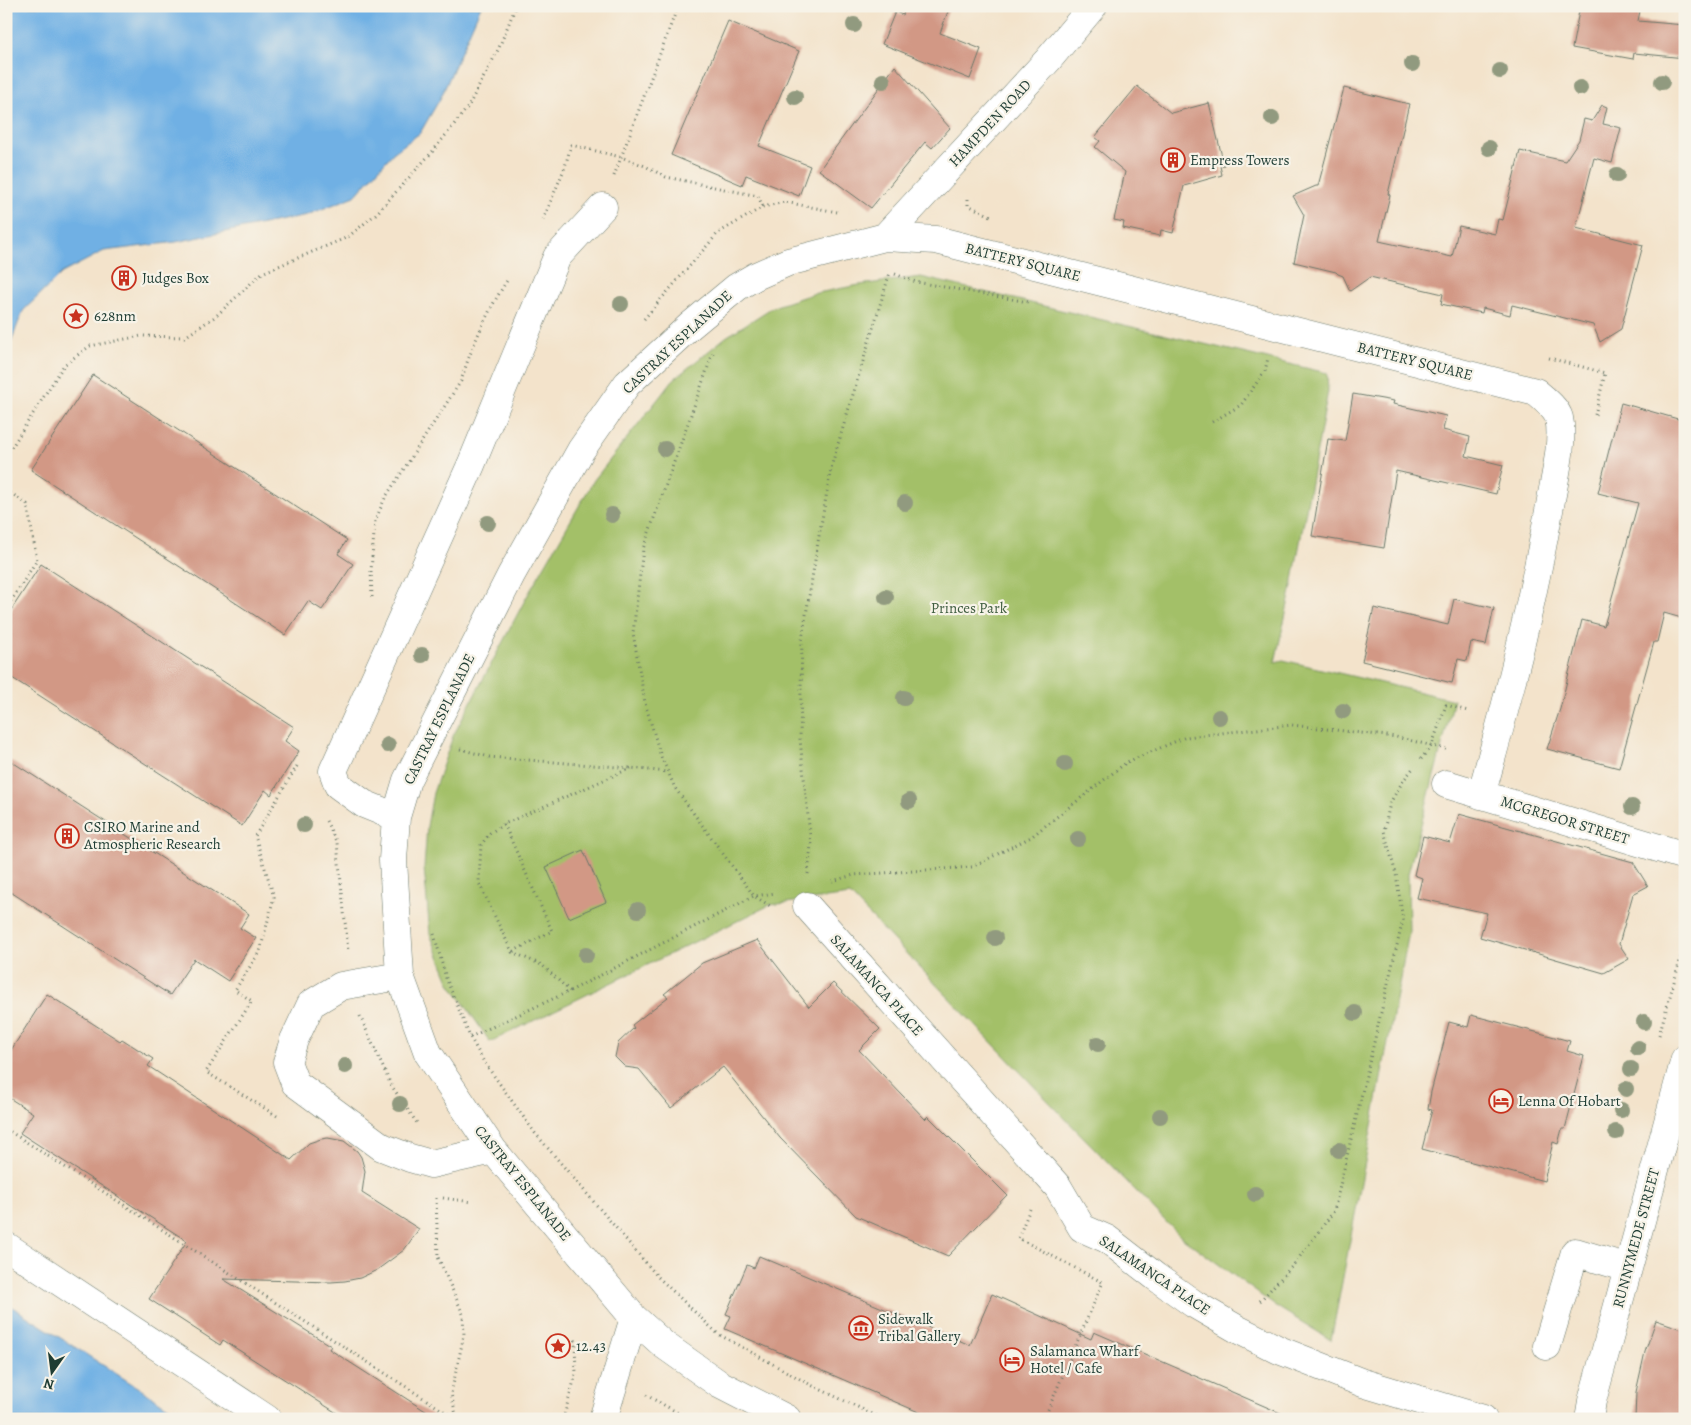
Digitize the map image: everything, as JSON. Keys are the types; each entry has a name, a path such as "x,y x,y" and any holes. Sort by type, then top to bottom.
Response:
{"street":[{"name":"HAMPDEN ROAD","path":"885,237 1048,60 1093,6"},
{"path":"396,817 364,804 338,784 333,771 471,465 557,257 603,207"},
{"name":"BATTERY SQUARE","path":"885,237 936,240 1536,392 1549,404 1558,417 1560,449 1543,542 1520,647 1481,795"},
{"name":"CASTRAY ESPLANADE","path":"787,1419 719,1384 664,1345 634,1318 493,1150 428,1053 400,976 393,860 396,817 411,772 512,575 581,450 627,384 690,326 737,287 756,276 788,262 885,237"},
{"name":"MCGREGOR STREET","path":"1446,784 1685,856"},
{"name":"SALAMANCA PLACE","path":"807,897 1058,1187 1082,1228 1107,1239 1194,1304 1279,1350 1363,1383 1483,1419"},
{"path":"400,976 341,986 311,1004 294,1040 287,1062 295,1083 382,1147 410,1158 431,1164 493,1150"},
{"name":"RUNNYMEDE STREET","path":"1589,1419 1592,1401 1685,1058"},
{"path":"6,1246 267,1419"},
{"path":"1547,1346 1575,1252 1628,1268"},
{"path":"603,1419 634,1318"}],"path":[{"path":"6,456 64,365 90,346 141,336 185,337 216,316 262,273 348,237 377,213 433,151 468,107 498,50 516,6"},
{"path":"603,207 620,157 678,6"},
{"path":"540,228 565,167 571,145 620,157 645,166 666,177 758,196 764,207"},
{"path":"642,321 718,233 764,207 785,202 846,214"},
{"path":"807,897 811,845 800,739 802,639 818,536 832,464 890,272 885,237"},
{"path":"890,272 916,282 1028,302"},
{"path":"372,604 370,570 375,521 385,498 461,381 467,362 496,297 511,274"},
{"path":"1212,422 1241,405 1265,371 1275,326"},
{"path":"713,353 643,549 634,634 645,703 661,757 675,788 754,896"},
{"path":"1258,359 1276,363"},
{"path":"6,490 28,504 37,560 6,609"},
{"path":"1420,759 1432,745 1446,704 1472,711"},
{"path":"470,1037 570,991 754,896 807,897 854,875 972,867 1031,837 1127,762 1186,737 1292,725 1396,737 1491,761"},
{"path":"459,749 489,757 668,772"},
{"path":"260,951 274,897 256,836 297,766 333,771"},
{"path":"1239,1330 1264,1297 1295,1263 1334,1211 1403,920 1396,874 1384,831 1390,803 1403,781 1415,766"},
{"path":"570,991 542,965 512,952 480,883 480,846 490,833 504,824 631,768"},
{"path":"504,824 552,931 512,952"},
{"path":"433,930 446,978 470,1037 484,1062 535,1133 658,1277 718,1334 811,1384 883,1419"},
{"path":"6,1130 457,1419"},
{"path":"436,1197 438,1257 463,1314 464,1335 451,1394 457,1419"},
{"path":"1044,1419 1087,1318"},
{"path":"563,1419 576,1374 575,1340"},
{"path":"655,1401 689,1419"}],"green space":[{"name":"Princes Park","path":"921,277 1327,373 1328,391 1291,591 1275,662 1283,660 1454,700 1408,874 1409,932 1331,1340 1274,1305 1179,1235 850,895 770,905 490,1042 450,983 430,934 424,868 427,826 433,793 453,736 526,598 594,480 673,380 726,337 773,307 812,294 859,285"}],"water":[{"path":"6,6 481,6 441,97 420,133 393,153 355,196 307,215 176,242 104,251 62,273 23,311 6,354"},
{"path":"6,1303 187,1419 6,1419"}],"building":[{"path":"906,6 950,6 940,33 981,49 970,79 882,44 895,12 903,15"},
{"path":"1580,6 1641,6 1638,21 1685,25 1685,58 1634,53 1633,59 1572,48"},
{"path":"728,21 799,51 759,146 810,166 799,196 746,175 742,185 671,155"},
{"path":"895,66 950,128 932,148 925,142 871,208 819,170"},
{"name":"Empress Towers","path":"1137,86 1171,113 1209,103 1224,165 1220,166 1222,175 1184,186 1173,233 1161,230 1160,236 1123,228 1124,222 1114,220 1125,172 1095,147 1100,141 1095,137"},
{"path":"1344,88 1409,104 1379,241 1452,257 1459,226 1495,234 1498,219 1503,220 1520,151 1565,161 1579,140 1584,119 1592,121 1602,105 1607,107 1603,124 1621,128 1612,163 1594,158 1576,228 1643,245 1621,329 1600,342 1593,325 1512,305 1510,315 1483,308 1482,313 1441,304 1443,294 1370,277 1350,291 1343,276 1336,272 1294,262 1304,215 1293,196 1318,186"},
{"path":"93,375 347,540 338,554 353,564 322,610 308,601 285,635 31,470"},
{"path":"1353,394 1394,401 1393,404 1446,416 1443,430 1470,437 1466,456 1503,465 1496,494 1396,471 1384,548 1312,536 1328,439 1345,441"},
{"path":"1621,403 1685,421 1685,619 1664,613 1657,642 1654,642 1619,768 1547,749 1560,709 1582,620 1604,626 1638,503 1598,493"},
{"path":"41,564 294,727 285,741 299,751 271,795 265,790 242,826 6,674 6,618"},
{"path":"1454,599 1494,608 1486,645 1471,642 1467,661 1458,659 1452,683 1362,661 1374,608 1448,625"},
{"path":"6,758 249,914 240,928 256,938 228,981 194,959 170,995 6,889"},
{"path":"1459,814 1633,862 1648,886 1633,894 1619,944 1629,959 1604,973 1480,937 1487,913 1417,898 1422,878 1414,875 1423,836 1450,843"},
{"path":"583,850 606,902 569,918 546,867"},
{"path":"757,940 809,1007 833,983 880,1029 859,1050 925,1119 928,1116 1007,1195 948,1256 856,1216 780,1138 723,1067 671,1108 639,1069 625,1067 615,1057 618,1043 634,1028 632,1025 668,997 664,994 702,963"},
{"path":"47,994 120,1041 122,1039 153,1059 148,1066 291,1160 309,1143 328,1138 344,1141 357,1151 365,1171 362,1193 419,1229 404,1250 377,1270 360,1278 345,1281 223,1279 331,1346 329,1349 438,1419 346,1419 223,1340 220,1345 149,1299 187,1241 20,1133 33,1113 6,1096 6,1058"},
{"name":"Lenna Of Hobart","path":"1471,1015 1570,1041 1567,1051 1584,1056 1565,1129 1562,1129 1558,1144 1553,1142 1544,1181 1422,1149 1432,1110 1428,1109 1431,1092 1449,1022 1468,1027"},
{"path":"759,1256 970,1345 992,1294 1091,1339 1094,1332 1294,1419 935,1419 725,1329 731,1316 726,1314 747,1265 754,1268"},
{"path":"1656,1320 1685,1330 1685,1419 1635,1419 1636,1392 1645,1352"}],"place":[{"name":"Empress Towers","path":"1173,160"},
{"name":"Judges Box","path":"124,278"},
{"name":"628nm","path":"76,316"},
{"name":"CSIRO Marine and Atmospheric Research","path":"67,836"},
{"name":"Lenna Of Hobart","path":"1501,1101"},
{"name":"Sidewalk Tribal Gallery","path":"861,1328"},
{"name":"12.43","path":"558,1346"},
{"name":"Salamanca Wharf Hotel / Cafe","path":"1012,1360"}]}
